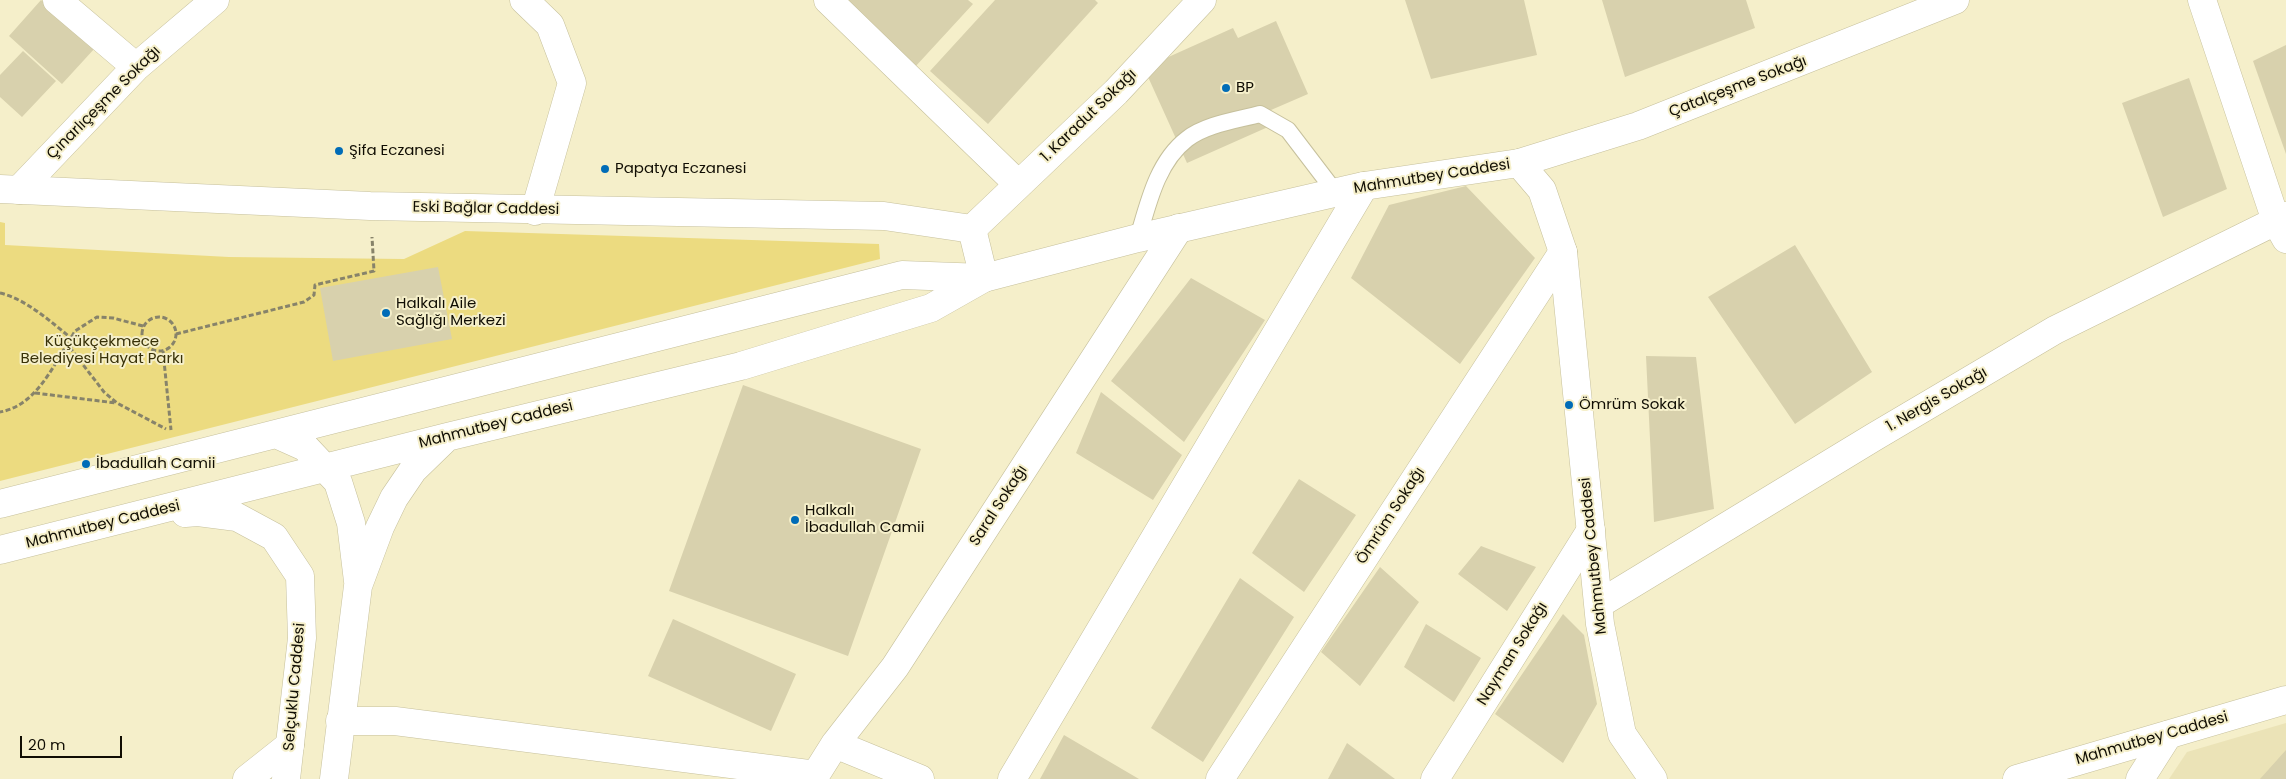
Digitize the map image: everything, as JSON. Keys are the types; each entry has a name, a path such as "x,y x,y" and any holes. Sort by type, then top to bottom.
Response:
{"street":[{"path":"58,0 136,66"},
{"name":"Çınarlıçeşme Sokağı","path":"9,189 136,66 215,0"},
{"path":"524,0 550,25 572,83 536,211"},
{"path":"828,0 1018,184"},
{"name":"1. Karadut Sokağı","path":"972,229 1116,92 1202,0"},
{"name":"Çatalçeşme Sokağı","path":"1518,163 1638,126 1954,0"},
{"path":"2202,0 2283,225"},
{"name":"Mahmutbey Caddesi","path":"0,550 327,469 447,437 741,366 931,308 984,278 1138,238 1364,186 1518,163 1542,190 1563,252 1600,624 1622,734 1653,779"},
{"path":"1012,779 1364,186"},
{"name":"Eski Bağlar Caddesi","path":"9,189 370,206 536,211 884,216 972,229"},
{"name":"1. Nergis Sokağı","path":"1599,604 1874,437 2055,330 2283,225"},
{"name":"Saral Sokağı","path":"815,777 835,744 895,667 1179,228"},
{"path":"972,229 984,278"},
{"name":"Ömrüm Sokağı","path":"1220,779 1563,252"},
{"name":"Mahmutbey Caddesi","path":"0,504 902,276 984,278"},
{"path":"276,434 305,447 338,482 351,523 358,586"},
{"path":"334,779 358,586 380,527 394,498 413,470 447,437"},
{"name":"Selçuklu Caddesi","path":"136,517 198,512 237,517 274,537 300,576 302,638 286,779"},
{"name":"Nayman Sokağı","path":"1435,779 1591,530"},
{"name":"Mahmutbey Caddesi","path":"2017,779 2286,700"},
{"path":"340,720 394,721 815,777"},
{"path":"2140,779 2168,735"},
{"path":"247,779 290,744"},
{"path":"835,744 920,779"}],"lane":[{"path":"1138,238 1148,204 1165,162 1188,138 1208,129 1260,114 1288,130 1336,193"}],"path":[{"path":"176,334 304,302 314,295 315,285 374,271 370,206"},
{"path":"0,293 20,302 71,338"},
{"path":"0,412 14,410 35,393 75,331 97,317 113,318 143,326"},
{"path":"163,317 173,324 176,334 172,345 163,351 153,350 144,344 142,332 143,326 151,318 163,317"},
{"path":"71,338 71,349 104,392 117,403 171,432 163,351"},
{"path":"35,393 117,403"}],"shaded area":[{"path":"2286,723 2286,779 2169,779 2187,752"}],"green space":[{"name":"Küçükçekmece Belediyesi Hayat Parkı","path":"0,222 5,223 5,245 229,257 404,259 465,231 879,244 880,259 0,481"}],"building":[{"path":"41,0 95,48 62,84 9,36"},
{"path":"842,0 968,0 973,4 915,67"},
{"path":"995,0 1095,0 1098,3 988,124 930,71"},
{"path":"1405,0 1524,0 1537,55 1431,79"},
{"path":"1602,0 1746,0 1755,28 1625,77"},
{"path":"1276,21 1308,94 1271,110 1277,123 1187,163 1144,68 1233,28 1238,38"},
{"path":"2286,45 2286,154 2253,61"},
{"path":"23,51 56,81 22,117 0,97 0,75"},
{"path":"2189,78 2227,189 2163,217 2122,103"},
{"path":"1466,186 1535,258 1460,364 1351,278 1389,205"},
{"path":"1795,245 1872,372 1795,424 1708,297"},
{"name":"Halkalı Aile Sağlığı Merkezi","path":"438,267 452,339 333,361 320,288"},
{"path":"1191,278 1265,320 1184,442 1111,381"},
{"path":"1646,356 1696,357 1714,509 1654,522"},
{"name":"Halkalı İbadullah Camii","path":"743,385 921,449 848,656 669,591"},
{"path":"1101,392 1182,455 1153,500 1076,453"},
{"path":"1299,479 1356,515 1304,592 1252,553"},
{"path":"1481,546 1536,567 1507,611 1458,574"},
{"path":"1380,567 1419,602 1360,686 1321,652"},
{"path":"1240,578 1294,617 1203,762 1151,728"},
{"path":"1563,614 1584,635 1597,704 1563,763 1495,714"},
{"path":"673,619 796,674 771,731 648,676"},
{"path":"1426,624 1481,658 1454,702 1404,667"},
{"path":"1064,735 1139,779 1040,779"},
{"path":"1347,743 1395,779 1328,779"},
{"path":"2286,750 2286,779 2260,779"}],"place":[{"name":"BP","path":"1226,88"},
{"name":"Şifa Eczanesi","path":"339,151"},
{"name":"Papatya Eczanesi","path":"605,169"},
{"name":"Halkalı Aile Sağlığı Merkezi","path":"386,313"},
{"name":"Ömrüm Sokak","path":"1569,405"},
{"name":"İbadullah Camii","path":"86,464"},
{"name":"Halkalı İbadullah Camii","path":"795,520"}]}
